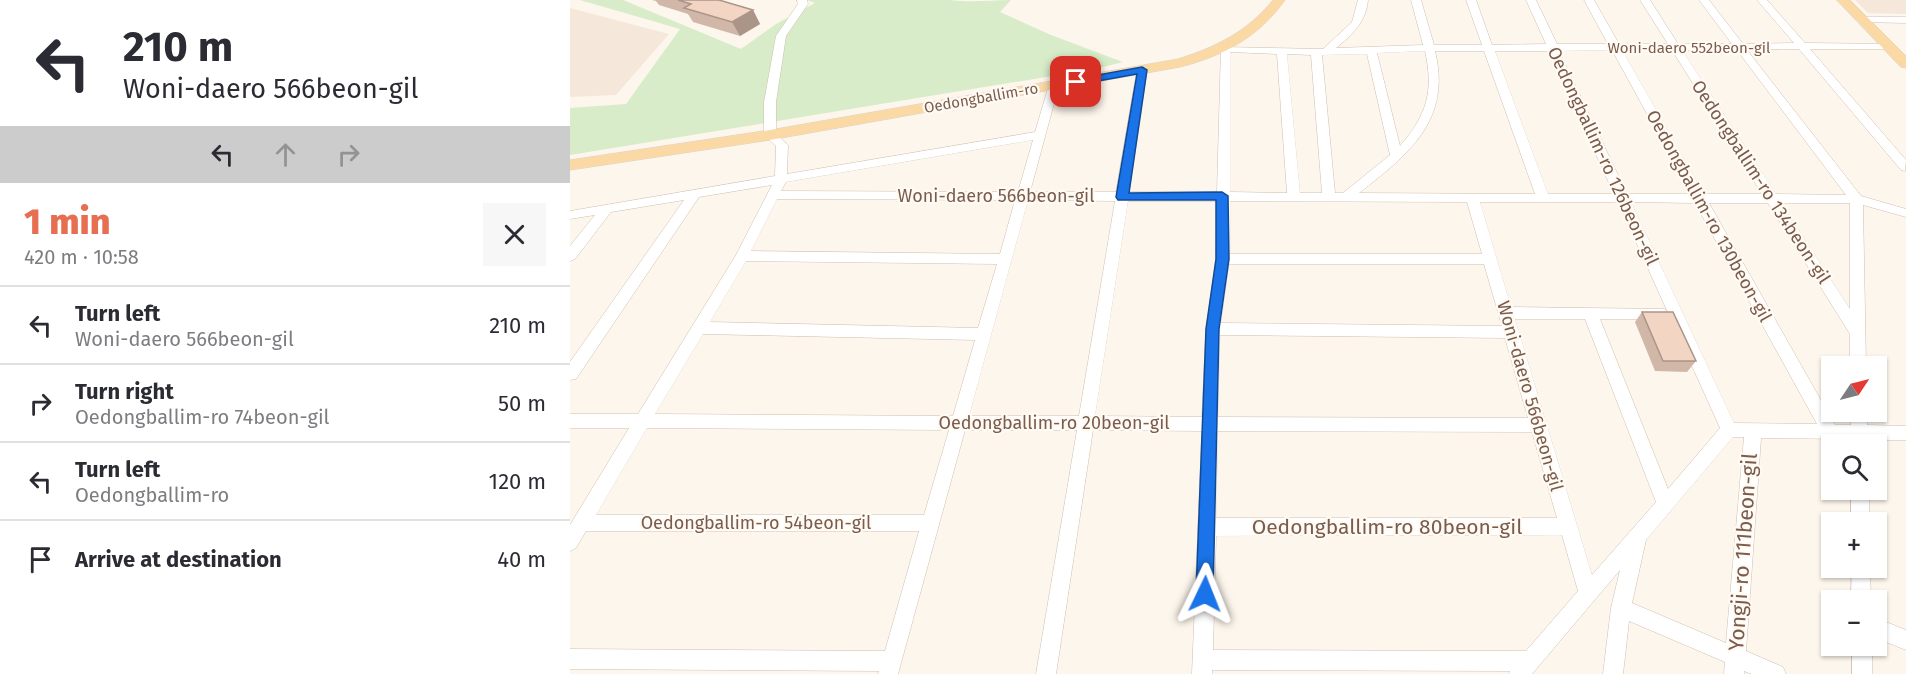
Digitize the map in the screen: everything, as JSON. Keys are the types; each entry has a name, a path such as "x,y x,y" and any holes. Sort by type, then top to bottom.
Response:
{"main road":[{"name":"Oedongballim-ro","path":"570,165 770,135 1180,63 1225,48 1264,20 1279,0"},
{"path":"1843,0 1906,64"}],"street":[{"path":"570,542 742,256 782,179 782,145 770,135 770,102 781,36 803,4 802,0"},
{"path":"1329,197 1321,52 1350,32 1363,7 1363,0"},
{"path":"1346,197 1396,156 1417,135 1432,105 1436,80 1416,0"},
{"path":"1471,0 1543,198"},
{"name":"Oedongballim-ro 126beon-gil","path":"1531,0 1729,430"},
{"name":"Oedongballim-ro 130beon-gil","path":"1589,0 1830,432"},
{"name":"Oedongballim-ro 134beon-gil","path":"1645,0 1858,334"},
{"path":"1704,0 1856,199 1858,356"},
{"path":"1762,0 1905,167"},
{"path":"1863,20 1906,21"},
{"name":"Woni-daero 552beon-gil","path":"1225,48 1321,52 1428,48 1888,46"},
{"path":"1225,48 1223,259 1213,329 1202,667 1524,668 1729,430 1840,434"},
{"path":"1371,50 1396,156"},
{"path":"1282,51 1294,197"},
{"path":"1046,674 1142,70"},
{"path":"570,660 890,668 1054,85"},
{"path":"570,215 1040,135"},
{"path":"570,374 695,194"},
{"name":"Woni-daero 566beon-gil","path":"773,195 1856,199 1906,213"},
{"name":"Woni-daero 566beon-gil","path":"1472,198 1588,594"},
{"path":"570,256 607,209"},
{"path":"742,256 1005,260"},
{"path":"1223,259 1490,259"},
{"path":"1505,313 1675,313"},
{"path":"1590,313 1665,504"},
{"path":"699,328 984,334"},
{"path":"1213,329 1511,332"},
{"name":"Oedongballim-ro 20beon-gil","path":"570,421 1538,425"},
{"name":"Yongji-ro 111beon-gil","path":"1735,665 1753,430"},
{"path":"1887,435 1906,433"},
{"name":"Oedongballim-ro 54beon-gil","path":"582,523 930,524"},
{"name":"Oedongballim-ro 80beon-gil","path":"1207,527 1568,526"},
{"path":"1613,674 1621,609 1638,536"},
{"path":"1621,609 1735,665 1776,674"},
{"path":"1887,632 1906,640"},
{"path":"1862,656 1862,674"}],"shaded area":[{"path":"1855,0 1906,0 1906,14 1868,13"},
{"path":"570,8 669,34 616,95 570,97"}],"green space":[{"path":"580,0 623,0 741,49 776,24 815,3 807,0 1011,0 1000,12 1051,35 1123,62 1095,69 570,155 570,108 626,104 680,29"}],"building":[{"path":"678,0 719,0 753,10 732,22 684,8 691,4"},
{"path":"1642,312 1673,312 1696,361 1663,361"}],"route":[{"path":"1076,82 1142,70 1122,197 1222,196 1223,259 1213,329 1205,594"}]}
